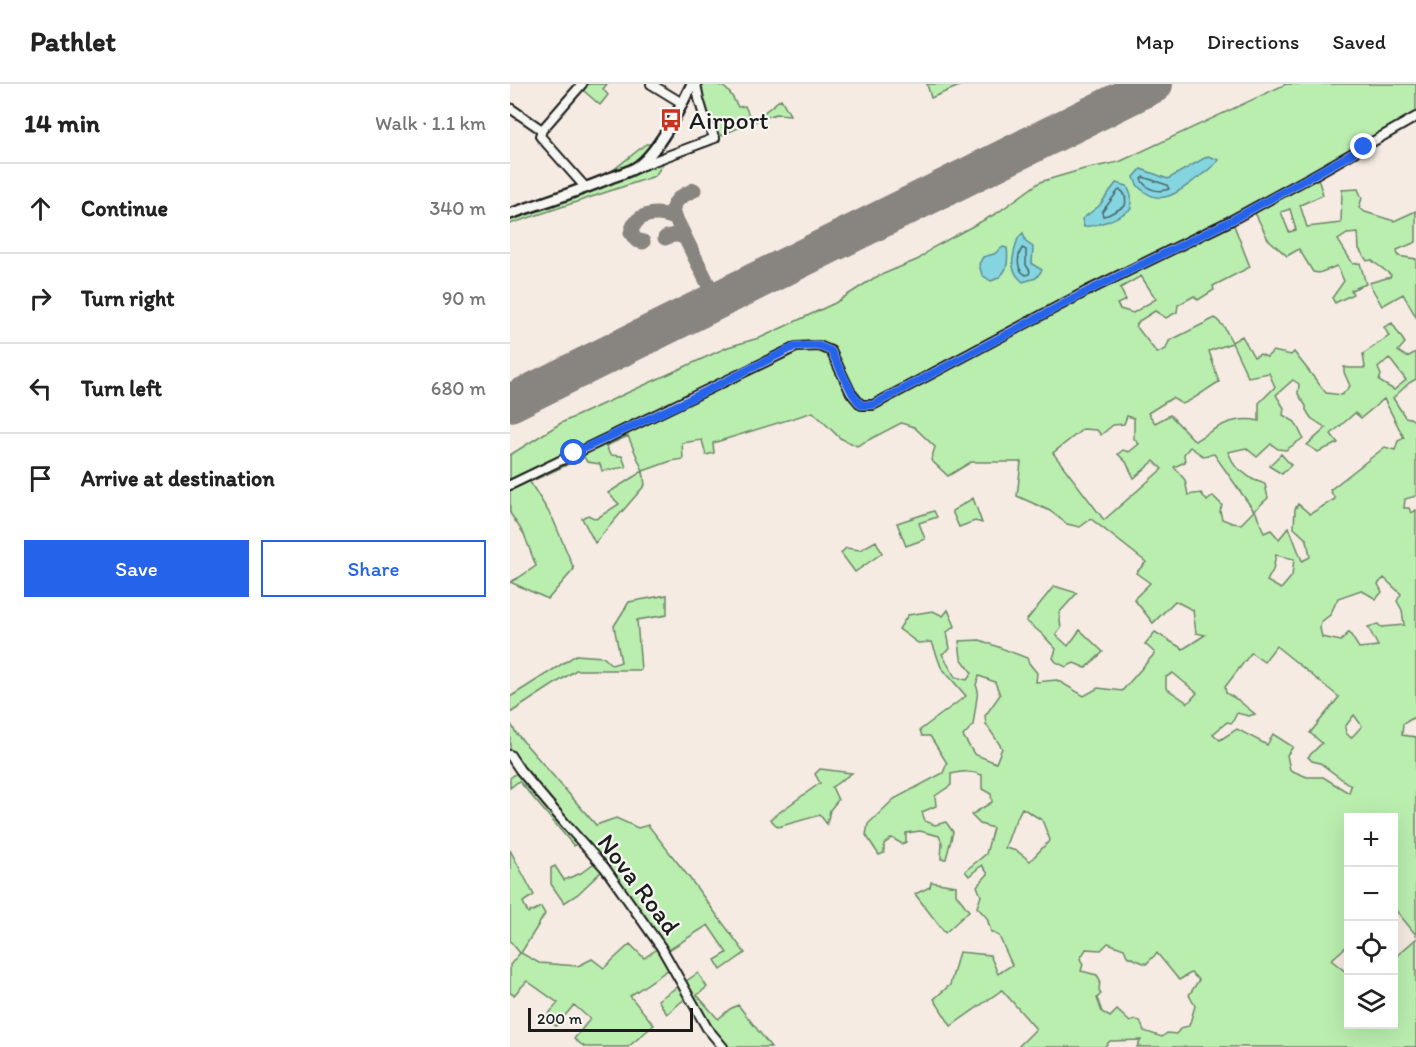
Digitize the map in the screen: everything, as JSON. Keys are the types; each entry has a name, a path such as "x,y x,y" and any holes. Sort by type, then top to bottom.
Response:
{"main road":[{"path":"510,214 585,188 636,167 657,144 692,84"}],"street":[{"path":"582,84 540,135 585,188"},
{"path":"651,84 682,103"},
{"path":"636,167 715,138 708,128 696,84"},
{"path":"510,108 543,130"},
{"path":"510,485 796,346 819,346 831,351 852,393 861,405 873,405 1088,291 1232,220 1416,117"},
{"name":"Nova Road","path":"510,755 520,770 605,868 661,947 707,1028 723,1047"}],"green space":[{"path":"576,84 607,84 603,89 608,95 600,105"},
{"path":"696,84 713,84 723,87 738,107 745,106 752,122 715,138 712,145 664,162 655,176 510,224 510,214 608,174 646,144 657,144 638,166 714,139"},
{"path":"927,84 964,84 931,98"},
{"path":"1286,84 1416,84 1416,117 1317,175 1323,195 1300,205 1307,227 1341,223 1342,190 1358,189 1362,198 1359,208 1394,221 1416,211 1416,242 1397,250 1398,256 1416,259 1416,317 1403,294 1382,306 1369,283 1391,275 1371,260 1367,261 1359,249 1358,233 1347,234 1338,240 1353,264 1360,263 1366,284 1351,290 1353,294 1335,303 1332,298 1344,281 1337,266 1319,273 1313,272 1299,249 1287,256 1268,239 1253,209 1232,220 1250,267 1213,286 1214,290 1198,300 1194,296 1178,305 1177,312 1166,318 1155,311 1139,321 1136,326 1157,353 1166,349 1169,341 1215,318 1224,327 1232,342 1242,336 1254,357 1260,354 1267,357 1273,351 1291,355 1294,352 1326,393 1342,395 1350,386 1344,367 1365,368 1363,354 1389,336 1384,327 1392,323 1405,343 1398,351 1407,357 1416,352 1416,379 1393,398 1405,417 1416,422 1416,496 1405,499 1404,508 1409,508 1411,513 1416,510 1416,716 1403,724 1402,735 1416,737 1416,935 1398,913 1398,813 1344,813 1344,949 1331,960 1344,970 1344,1029 1398,1029 1398,955 1416,939 1416,1047 1137,1047 1141,1040 1110,1041 1104,1047 1018,1047 1036,1029 1002,990 951,1026 934,999 950,985 959,952 990,955 998,974 1012,965 999,936 991,932 987,918 977,907 981,896 977,886 988,874 982,865 969,876 965,871 986,854 993,828 980,824 971,815 992,802 991,794 982,789 982,775 967,772 951,774 951,785 935,796 936,806 922,812 925,821 935,825 946,822 953,832 946,859 941,859 942,843 939,836 920,831 906,833 906,842 902,844 892,838 884,844 884,853 879,855 866,835 868,824 894,799 943,773 947,763 930,736 922,736 920,730 966,696 941,667 932,642 918,643 899,629 908,615 933,611 943,616 948,610 955,626 947,632 950,649 942,654 955,677 967,680 972,673 961,658 959,641 980,640 1027,658 1037,673 1036,682 1057,680 1084,696 1098,688 1122,691 1155,653 1145,644 1155,632 1183,649 1205,635 1196,633 1193,610 1175,601 1153,623 1134,599 1150,583 1136,573 1146,562 1091,519 1080,527 1067,524 1050,511 1017,496 1021,462 971,462 948,476 931,460 935,447 914,427 901,423 857,446 840,438 813,412 713,443 714,453 706,455 702,440 682,443 683,459 643,471 628,436 606,446 610,455 622,456 626,467 602,471 600,464 587,462 584,457 530,482 553,519 574,569 548,599 510,582 536,566 524,534 510,513 510,455 561,423 728,347 762,337 835,303 874,278 919,259 932,248 997,213 1040,182 1084,169 1119,162","holes":["1290,209 1296,230 1289,232 1281,212","1141,276 1156,299 1133,313 1120,309 1117,304 1126,300 1120,288","1232,343 1248,377 1269,373 1275,387 1259,403 1259,421 1233,421 1217,427 1195,441 1170,415 1155,423 1148,413 1172,398 1182,404 1187,402 1219,382 1209,351","1389,358 1406,380 1394,390 1379,381 1381,375 1378,368","1293,380 1299,384 1298,394 1311,418 1326,428 1307,445 1318,452 1338,443 1331,434 1355,413 1361,418 1384,399 1404,438 1398,441 1395,450 1385,447 1330,490 1335,499 1310,514 1298,504 1295,509 1294,528 1307,540 1310,557 1302,561 1289,527 1279,539 1271,530 1264,533 1255,510 1268,498 1265,484 1252,479 1235,466 1228,452 1246,448 1257,457 1271,444 1278,449 1286,450 1303,438 1295,422 1283,415 1284,408 1276,395","1127,416 1134,418 1134,439 1139,444 1129,452 1123,450 1118,454 1126,462 1134,478 1154,461 1162,469 1104,520 1053,453 1083,429 1097,430 1101,435 1113,425 1124,424","1190,447 1203,456 1214,454 1254,511 1241,524 1232,523 1222,519 1220,511 1222,505 1213,496 1207,501 1201,493 1188,495 1185,480 1174,467 1185,462 1184,454","1276,555 1294,559 1292,576 1281,589 1267,581 1273,570","1384,578 1401,594 1397,601 1402,610 1404,625 1381,627 1378,624 1368,627 1378,646 1359,648 1349,632 1341,641 1322,637 1321,622 1330,615 1338,598 1361,590 1376,599 1382,592 1378,584","1276,646 1339,697 1310,733 1322,743 1308,757 1351,786 1349,793 1323,777 1307,777 1290,770 1287,755 1293,747 1273,734 1267,745 1237,729 1220,740 1213,734 1227,722 1232,723 1237,713 1249,716 1255,714 1226,693 1225,687 1251,653 1264,662","1173,673 1197,693 1188,703 1166,688 1166,677","979,676 995,682 1000,695 985,716 986,724 1002,748 996,763 974,754 963,736 973,725 978,690 976,685","1354,715 1362,726 1351,738 1346,733 1345,727","1022,808 1042,820 1050,840 1030,861 1017,851 1005,848","1108,943 1124,949 1127,956 1146,964 1157,953 1179,980 1191,973 1199,980 1189,995 1195,1006 1189,1026 1181,1028 1176,1034 1167,1033 1162,1037 1144,1031 1140,1021 1130,1022 1117,1010 1110,1017 1102,1012 1097,998 1101,994 1100,980 1097,975 1081,971 1083,964 1080,959 1086,949 1101,950"]},
{"path":"781,99 790,115 776,114 752,122"},
{"path":"1281,454 1291,465 1282,474 1269,466"},
{"path":"643,471 645,485 595,543 582,518 588,515 596,519 619,504 608,493"},
{"path":"973,498 982,523 975,521 959,527 952,511"},
{"path":"934,511 937,517 919,523 925,539 906,546 897,523"},
{"path":"876,541 882,553 855,572 841,553 846,548 860,550"},
{"path":"1054,586 1077,593 1059,613 1061,628 1056,635 1068,646 1080,630 1103,652 1086,668 1074,663 1066,667 1056,662 1053,658 1056,649 1026,621"},
{"path":"667,595 667,615 637,620 641,670 576,670 510,713 510,697 576,655 603,657 612,665 621,662 614,626 629,602"},
{"path":"510,722 516,733 596,825 616,818 638,828 648,825 745,953 721,970 715,960 727,953 708,925 664,953 672,967 630,996 654,1025 628,1047 585,1047 574,1039 590,1019 574,1005 556,1026 545,1018 558,1003 527,981 514,995 510,993 510,965 520,953 510,941 510,850 534,895 523,902 528,913 541,907 545,914 521,953 539,963 578,966 592,959 604,968 630,944 644,958 660,947 605,868 578,894 564,903 551,884 551,868 555,866 564,880 581,873 598,860 580,841 574,846 519,781 510,788 510,778 520,770 510,755"},
{"path":"820,769 852,773 832,787 838,800 830,810 827,824 820,815 778,827 770,819 820,783 815,774"},
{"path":"931,882 956,886 956,894 969,911 945,933 915,894 930,887"},
{"path":"698,973 707,987 697,995 718,1019 738,1005 771,1047 723,1047 688,996 667,1014 658,1000"}],"water":[{"path":"1208,156 1219,160 1184,188 1165,197 1152,196 1145,192 1139,188 1134,177 1141,169 1168,179"},
{"path":"1116,183 1127,186 1131,195 1131,209 1109,221 1084,227 1082,219 1099,206"},
{"path":"1023,233 1026,242 1033,247 1032,264 1042,270 1036,278 1023,282 1015,272 1013,262 1018,238"},
{"path":"1003,247 1007,248 1006,269 1001,276 991,281 982,275 979,264 983,257 994,254"}],"taxiway":[{"path":"676,219 672,211 675,203 694,190"},
{"path":"643,242 636,240 631,233 637,220 656,214 676,219 712,292 720,295 735,292"},
{"path":"665,238 676,235 686,239"},
{"path":"705,307 711,300 712,292"}],"runway":[{"path":"510,403 1154,84"}],"place":[{"name":"Airport","path":"671,120"}],"route":[{"path":"574,453 680,404 796,346 819,346 831,351 852,393 861,405 873,405 1088,291 1232,220 1364,147"}]}
